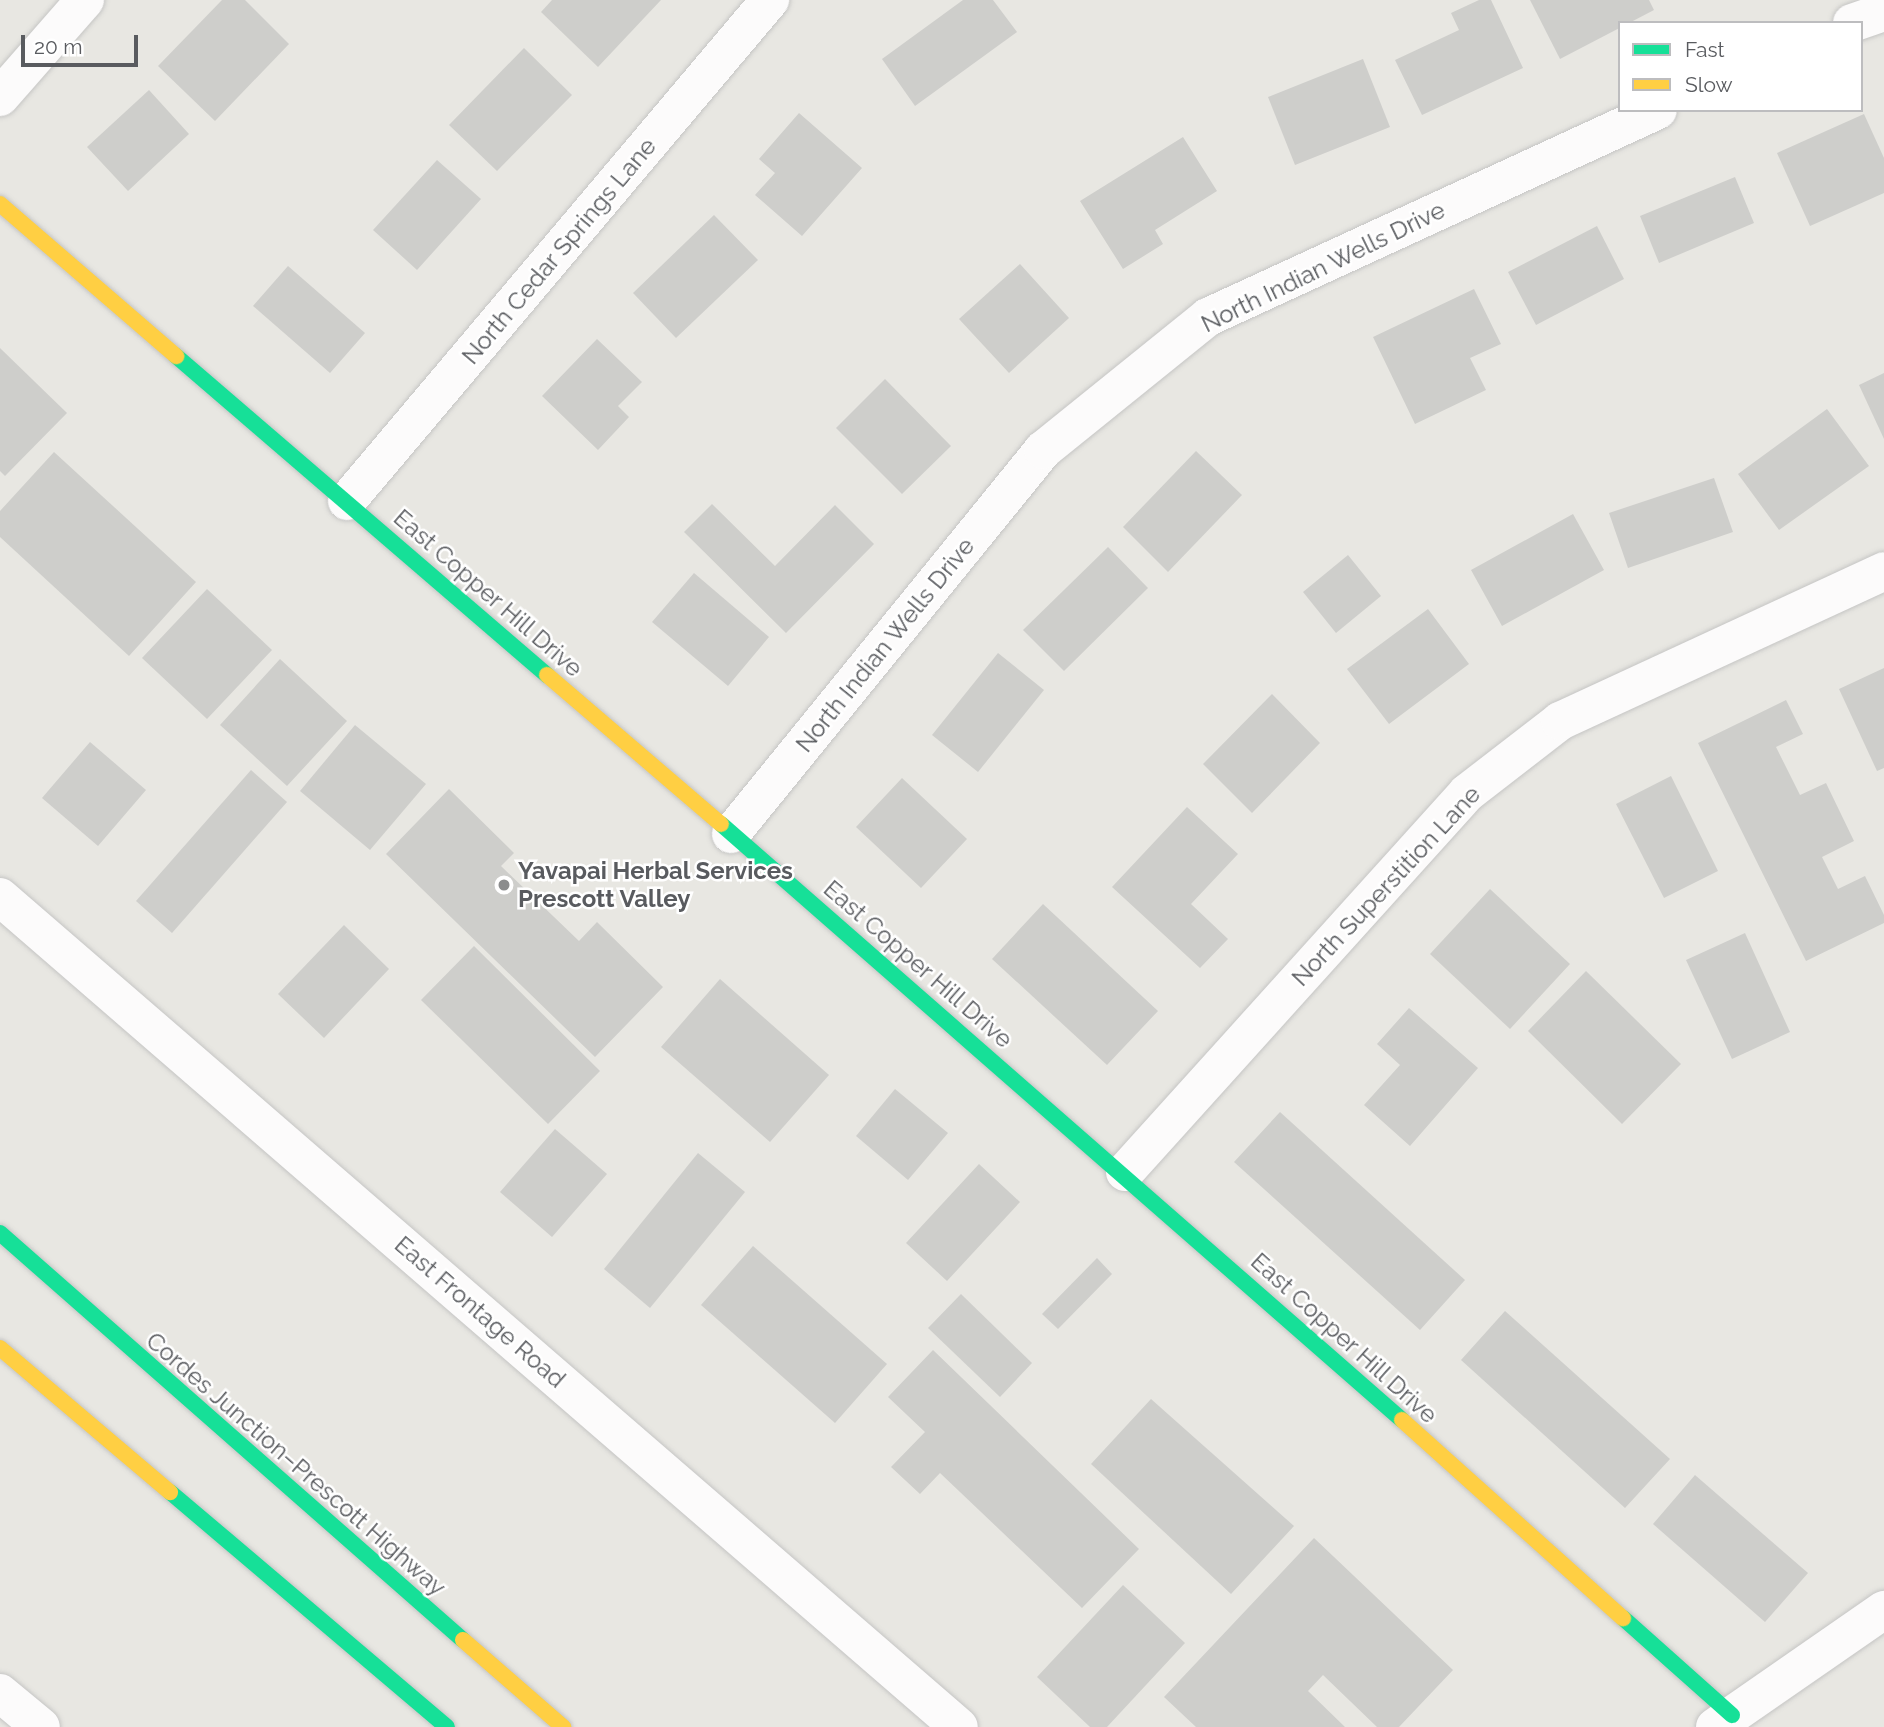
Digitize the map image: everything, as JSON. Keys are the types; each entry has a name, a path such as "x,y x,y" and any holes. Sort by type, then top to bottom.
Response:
{"street":[{"path":"0,97 85,0"},
{"name":"North Cedar Springs Lane","path":"347,501 770,0"},
{"path":"1858,21 1884,12"},
{"name":"North Indian Wells Drive","path":"732,834 1043,450 1208,317 1654,112"},
{"name":"East Copper Hill Drive","path":"0,204 1125,1172 1723,1721"},
{"name":"North Superstition Lane","path":"1125,1172 1467,793 1560,721 1884,572"},
{"name":"East Frontage Road","path":"0,897 960,1727"},
{"name":"Cordes Junction–Prescott Highway","path":"0,1233 563,1727"},
{"path":"0,1348 447,1727"},
{"path":"1723,1721 1884,1610"},
{"path":"2,1699 41,1727"}],"building":[{"path":"222,0 245,0 289,44 215,121 158,66"},
{"path":"552,0 661,0 598,67 541,12"},
{"path":"963,0 993,0 1017,32 915,106 882,59"},
{"path":"1479,0 1491,0 1523,68 1422,115 1395,60 1459,30 1451,13"},
{"path":"1530,0 1649,0 1654,10 1633,21 1618,21 1618,29 1560,59"},
{"path":"524,48 572,95 497,171 449,125"},
{"path":"1363,59 1390,127 1295,165 1268,97"},
{"path":"149,90 189,134 128,191 87,147"},
{"path":"799,113 862,168 802,236 755,195 775,173 759,159"},
{"path":"1864,114 1884,158 1884,193 1810,226 1777,153"},
{"path":"1183,137 1217,191 1155,230 1163,244 1123,269 1080,201"},
{"path":"437,160 481,199 417,270 373,230"},
{"path":"1735,177 1754,223 1659,263 1640,216"},
{"path":"714,215 758,260 676,338 633,293"},
{"path":"1597,226 1624,279 1536,325 1508,272"},
{"path":"1020,264 1069,318 1009,373 959,319"},
{"path":"288,266 365,333 330,373 253,306"},
{"path":"1474,289 1501,344 1470,358 1486,390 1415,424 1373,337"},
{"path":"597,339 642,382 618,406 629,417 598,450 542,396"},
{"path":"0,348 67,413 5,476 0,471"},
{"path":"1884,373 1884,439 1859,385"},
{"path":"885,379 951,446 902,494 836,428"},
{"path":"1827,409 1869,466 1779,530 1738,474"},
{"path":"1196,451 1242,495 1168,572 1123,527"},
{"path":"54,452 196,582 129,656 0,537 0,511"},
{"path":"1714,478 1733,532 1628,568 1609,513"},
{"path":"712,504 775,566 835,505 874,544 786,633 684,532"},
{"path":"1573,514 1604,570 1502,626 1471,570"},
{"path":"1108,547 1148,588 1064,671 1023,630"},
{"path":"1348,555 1381,596 1336,633 1303,592"},
{"path":"694,573 769,637 728,686 652,622"},
{"path":"207,589 272,650 207,719 142,658"},
{"path":"1428,609 1469,664 1389,724 1347,669"},
{"path":"998,653 1044,690 978,772 932,735"},
{"path":"280,659 347,721 287,786 220,725"},
{"path":"1884,668 1884,768 1877,771 1839,689"},
{"path":"1272,694 1320,743 1252,813 1203,764"},
{"path":"1786,700 1803,734 1776,747 1800,795 1826,783 1854,841 1822,857 1838,889 1865,876 1884,915 1884,923 1806,961 1698,743"},
{"path":"355,725 426,784 370,850 300,791"},
{"path":"90,742 146,790 98,846 42,798"},
{"path":"251,770 287,802 172,933 136,901"},
{"path":"1671,776 1718,871 1664,898 1616,804"},
{"path":"902,778 967,839 921,888 856,827"},
{"path":"449,789 514,853 501,866 579,941 597,922 663,987 595,1057 386,854"},
{"path":"1187,807 1238,854 1191,904 1228,939 1200,968 1112,887"},
{"path":"1490,889 1570,964 1510,1029 1430,954"},
{"path":"1043,904 1158,1011 1107,1065 992,959"},
{"path":"344,925 389,969 324,1038 278,994"},
{"path":"1745,933 1790,1032 1732,1059 1686,960"},
{"path":"474,946 600,1071 548,1124 421,1000"},
{"path":"1586,971 1681,1064 1622,1124 1528,1031"},
{"path":"720,979 829,1075 770,1142 661,1047"},
{"path":"1409,1008 1478,1068 1410,1146 1364,1105 1400,1065 1377,1044"},
{"path":"895,1089 948,1133 908,1180 856,1136"},
{"path":"1280,1112 1465,1280 1420,1330 1234,1162"},
{"path":"555,1129 607,1174 552,1237 500,1192"},
{"path":"698,1153 745,1192 650,1308 604,1269"},
{"path":"979,1164 1020,1202 947,1281 906,1243"},
{"path":"753,1246 887,1364 835,1423 701,1305"},
{"path":"1097,1258 1112,1274 1058,1329 1042,1314"},
{"path":"961,1294 1032,1363 1000,1397 928,1328"},
{"path":"1505,1311 1670,1459 1625,1508 1461,1360"},
{"path":"933,1350 1139,1549 1082,1608 940,1473 920,1494 891,1467 925,1432 888,1397"},
{"path":"1151,1399 1294,1526 1231,1594 1091,1464"},
{"path":"1695,1475 1808,1573 1765,1622 1653,1524"},
{"path":"1314,1538 1453,1670 1399,1727 1377,1727 1323,1675 1308,1691 1345,1727 1196,1727 1164,1697"},
{"path":"1123,1585 1185,1643 1107,1727 1090,1727 1037,1677"}],"traffic: fast":[{"path":"176,356 547,675"},
{"path":"721,824 1402,1420"},
{"path":"0,1233 463,1640"},
{"path":"170,1492 447,1727"},
{"path":"1623,1618 1732,1715"}],"traffic: slow":[{"path":"0,204 176,356"},
{"path":"547,675 721,824"},
{"path":"0,1348 170,1492"},
{"path":"1402,1420 1623,1618"},
{"path":"463,1640 563,1727"}],"place":[{"name":"Yavapai Herbal Services Prescott Valley","path":"504,885"}]}
